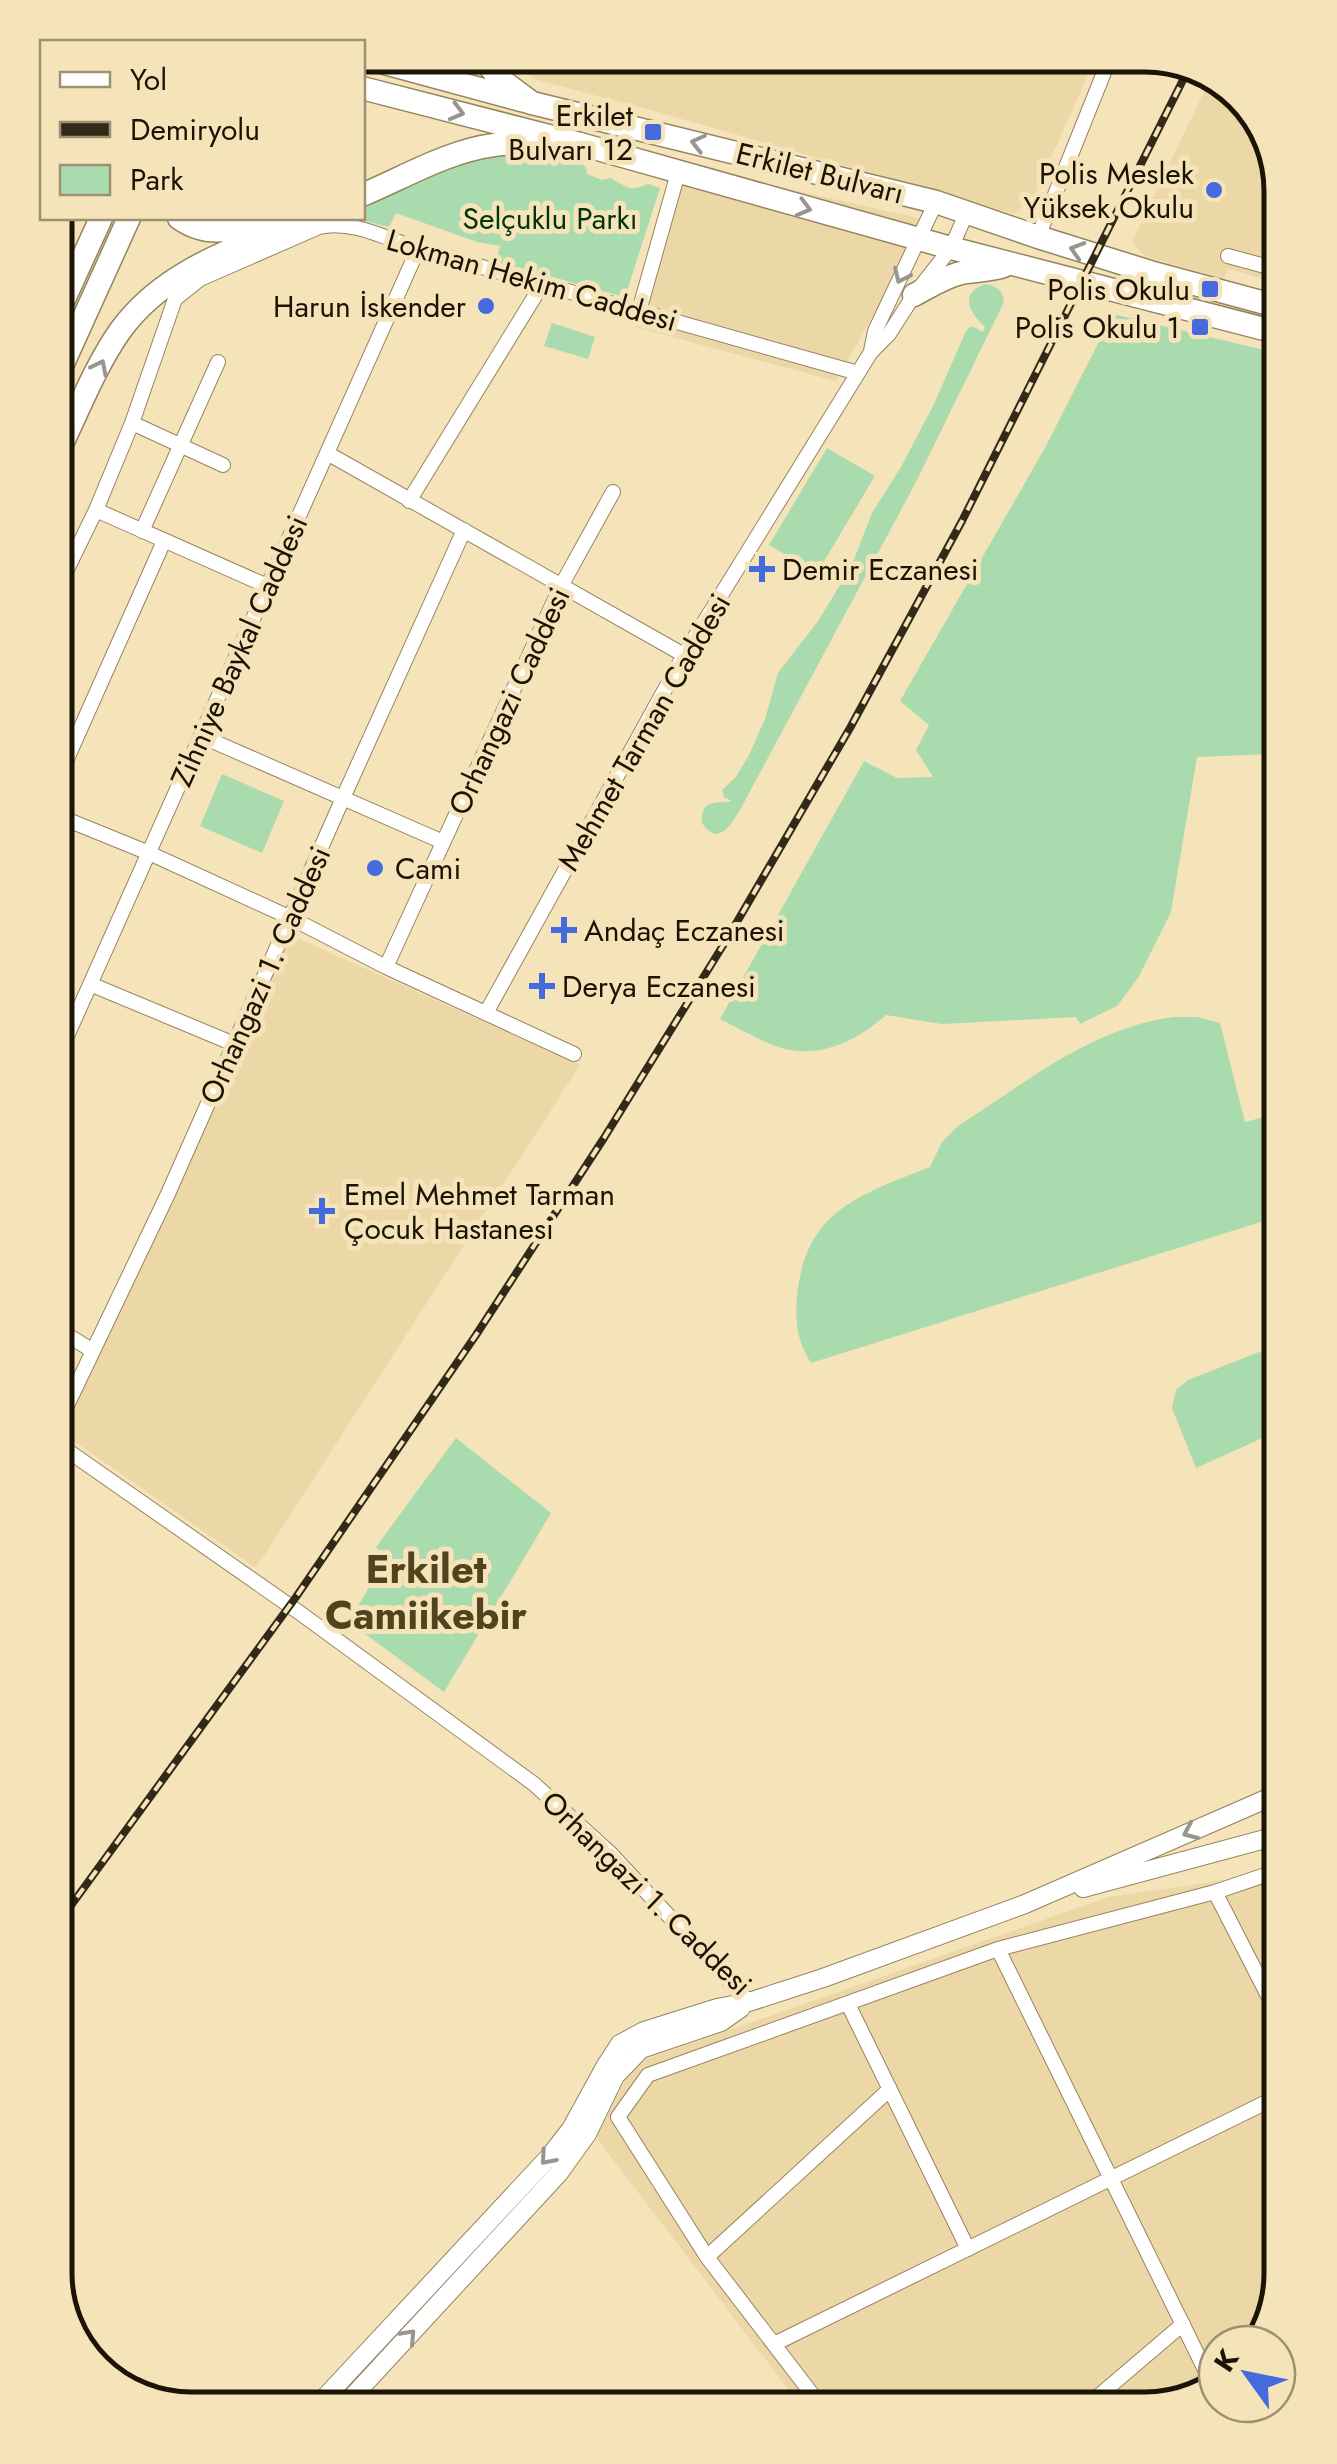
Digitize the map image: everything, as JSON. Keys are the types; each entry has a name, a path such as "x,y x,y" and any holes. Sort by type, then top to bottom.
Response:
{"main road":[{"name":"Erkilet Bulvarı","path":"421,73 936,202 1038,238 1264,303"},
{"path":"495,73 532,103"},
{"name":"Erkilet Bulvarı","path":"365,89 1264,329"},
{"path":"365,193 476,148 580,144"},
{"path":"73,279 99,220"},
{"path":"73,342 128,220"},
{"path":"183,220 219,232 260,220"},
{"path":"73,421 112,343 145,302 197,266 304,220"},
{"path":"914,295 964,272 990,271 1011,264"}],"street":[{"path":"1038,238 1104,73"},
{"path":"638,310 678,173"},
{"name":"Mehmet Tarman Caddesi","path":"871,352 875,331 936,202"},
{"name":"Mehmet Tarman Caddesi","path":"486,1013 684,655 871,352 889,334 950,248 967,212"},
{"name":"Lokman Hekim Caddesi","path":"73,558 132,424 176,299 190,285 326,225 348,226 858,373"},
{"name":"Zihniye Baykal Caddesi","path":"73,1025 418,249"},
{"path":"1228,256 1264,266"},
{"path":"408,501 543,284"},
{"path":"142,531 218,362"},
{"path":"132,424 223,464"},
{"path":"327,453 684,655"},
{"name":"Orhangazi Caddesi","path":"386,967 561,586 613,492"},
{"path":"96,510 268,586"},
{"name":"Orhangazi 1. Caddesi","path":"72,1394 167,1196 464,530"},
{"path":"73,746 164,541"},
{"path":"201,736 444,842"},
{"path":"73,822 291,918 386,967 574,1054"},
{"path":"90,984 234,1044"},
{"path":"72,1338 93,1351"},
{"name":"Orhangazi 1. Caddesi","path":"72,1453 534,1784 610,1854 749,2002 1025,1904 1264,1803"},
{"name":"Orhangazi 1. Caddesi","path":"1025,1904 1264,1838"},
{"path":"810,2392 707,2257 618,2117 648,2075 998,1948 1215,1892 1264,1875"},
{"path":"1215,1892 1264,1989"},
{"path":"998,1948 1197,2353"},
{"path":"358,2391 558,2173 587,2134 615,2076 640,2049 721,2022 749,2002"},
{"path":"332,2391 550,2156 571,2129 620,2044 644,2031 749,2002"},
{"path":"848,2004 968,2249"},
{"path":"707,2257 890,2090"},
{"path":"774,2344 1264,2103"},
{"path":"1104,2392 1183,2324"}],"shaded area":[{"path":"526,73 1089,73 1034,196 1014,214 534,79"},
{"name":"Polis Meslek Yüksek Okulu","path":"1206,88 1240,119 1262,168 1264,279 1228,269 1224,279 1145,256 1132,242"},
{"path":"682,165 927,220 836,381 635,327"},
{"name":"Emel Mehmet Tarman Çocuk Hastanesi","path":"284,932 580,1065 256,1568 72,1440 72,1401"},
{"path":"1264,1874 1264,2272 1258,2311 1252,2324 1197,2324 1197,2379 1169,2389 790,2392 596,2137 628,2075 647,2059 1109,1897"}],"green space":[{"name":"Selçuklu Parkı","path":"534,154 579,162 586,167 587,174 602,180 610,178 635,188 648,184 660,188 625,297 496,262 500,246 477,242 396,213 389,227 359,220 365,220 365,203 465,157"},
{"path":"985,284 999,289 1004,302 916,482 740,810 724,831 713,833 702,823 704,809 732,801 724,797 722,790 736,777 749,755 765,719 778,673 818,621 851,567 872,513 934,404 966,331 972,326 983,332 985,327 971,310 969,298"},
{"path":"1113,314 1264,350 1264,754 1197,757 1171,912 1138,978 1117,1006 1080,1024 1076,1017 942,1024 886,1015 840,1044 813,1051 785,1049 720,1019 864,761 897,778 933,777 916,750 929,725 900,701 1046,446"},
{"path":"552,323 595,337 588,359 544,346"},
{"path":"827,448 875,476 817,573 769,545"},
{"path":"222,774 284,801 262,853 200,826"},
{"path":"1197,1017 1220,1023 1245,1122 1264,1117 1264,1221 811,1363 798,1331 797,1297 811,1244 824,1225 859,1197 930,1167 942,1142 958,1126 1034,1075 1088,1045 1144,1023"},
{"path":"1264,1350 1264,1437 1196,1468 1172,1408 1176,1390 1188,1380"},
{"path":"456,1438 551,1513 444,1692 349,1622 386,1557 376,1547"}],"railway":[{"path":"72,1904 296,1597 476,1335 727,939 850,728 962,521 1184,79"}],"place":[{"name":"Erkilet Bulvarı 12","path":"653,132"},
{"name":"Polis Meslek Yüksek Okulu","path":"1214,190"},
{"name":"Polis Okulu","path":"1210,289"},
{"name":"Harun İskender","path":"486,306"},
{"name":"Polis Okulu 1","path":"1200,327"},
{"name":"Demir Eczanesi","path":"762,569"},
{"name":"Cami","path":"375,868"},
{"name":"Andaç Eczanesi","path":"564,930"},
{"name":"Derya Eczanesi","path":"542,986"},
{"name":"Emel Mehmet Tarman Çocuk Hastanesi","path":"322,1211"}],"district":[{"name":"Erkilet Camiikebir","path":"426,1592"}]}
